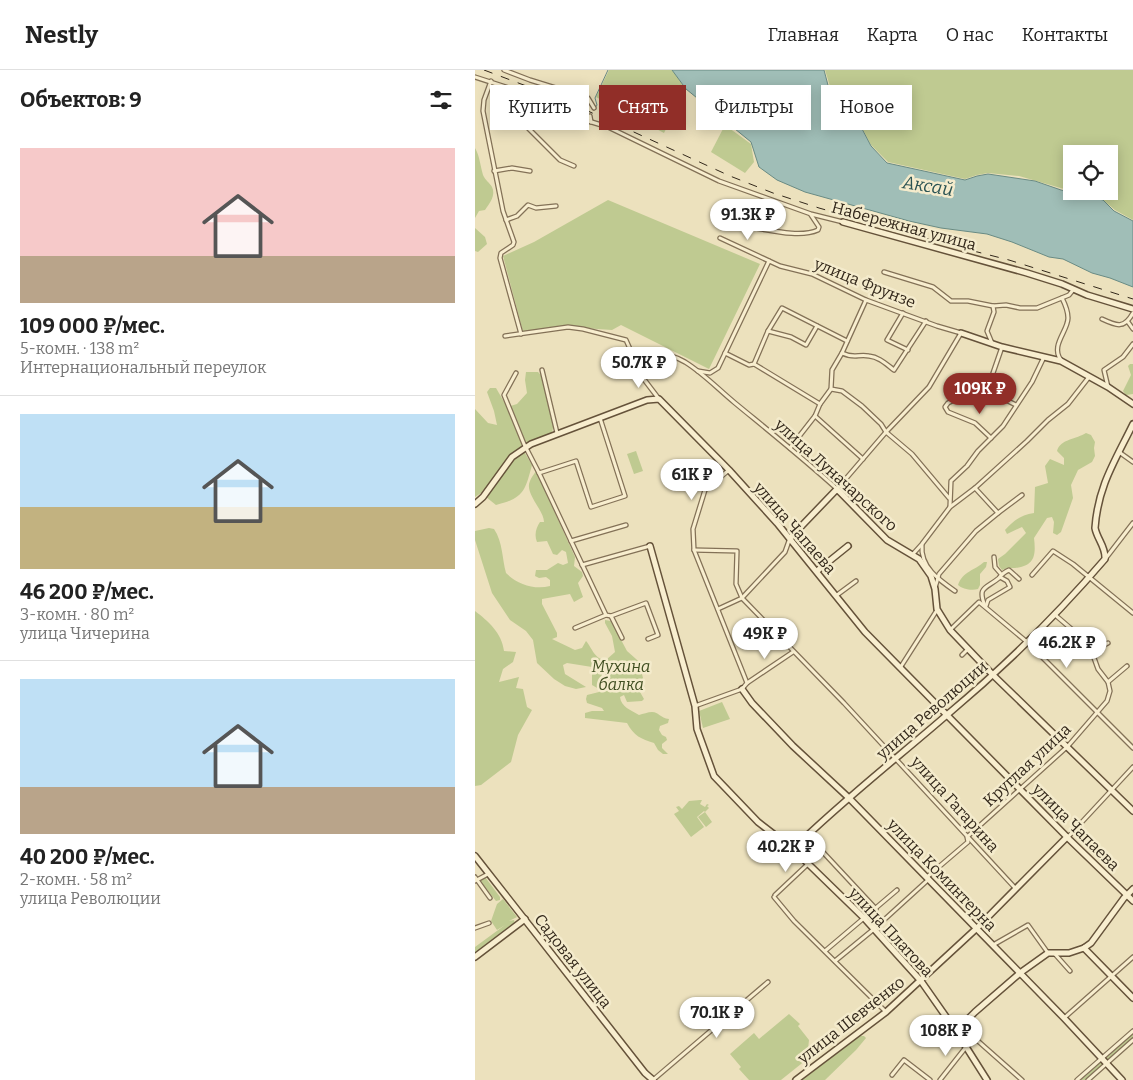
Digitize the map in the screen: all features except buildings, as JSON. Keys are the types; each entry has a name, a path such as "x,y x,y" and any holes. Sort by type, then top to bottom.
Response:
{"street":[{"path":"504,70 588,98 594,108"},
{"name":"Набережная улица","path":"475,77 502,85"},
{"path":"491,81 482,106 494,171 506,220 514,242 513,245 501,253 500,261 521,334"},
{"path":"591,116 591,122"},
{"name":"Набережная улица","path":"591,122 608,127 719,181 811,214 1020,271 1062,284 1073,290 1133,311"},
{"path":"531,130 560,160 574,166"},
{"path":"494,171 512,168 530,171"},
{"path":"506,220 517,216 528,205 536,208 556,206"},
{"path":"742,226 754,227 770,232 808,233 818,230 819,227 811,214"},
{"name":"улица Фрунзе","path":"720,238 781,266 812,274 866,300 991,343 1061,361 1108,387 1133,404"},
{"path":"698,371 710,373 718,368 769,261"},
{"path":"884,272 933,286 951,300 968,300 993,306 1006,305 1020,308 1037,308 1069,295 1073,290"},
{"path":"1061,361 1057,352 1068,316 1062,298"},
{"path":"790,448 815,416 820,404 831,389 832,370 842,353 866,300"},
{"path":"991,343 987,332 994,312 993,306"},
{"path":"754,364 768,331 783,308 847,341"},
{"path":"1102,319 1123,325 1127,322 1133,311"},
{"path":"903,313 887,340 908,350"},
{"path":"842,353 849,357 868,355 879,358 894,370 926,321"},
{"path":"1127,322 1133,329"},
{"path":"768,331 791,337 806,345 817,326"},
{"name":"улица Чапаева","path":"505,336 568,327 612,335 626,340 637,367 659,399 729,470 790,538 865,632 1067,837 1133,901"},
{"path":"717,609 742,598 785,552 790,538 929,387 961,332"},
{"path":"1108,387 1104,370 1116,363 1133,344"},
{"path":"993,373 1002,346"},
{"name":"улица Луначарского","path":"637,367 638,362 645,355 655,352 684,361 837,489 887,540 919,559 928,570 935,589 937,609 950,630 993,675 1133,811"},
{"path":"725,353 749,365 754,364 820,404"},
{"path":"950,507 951,480 967,466 1003,426 1032,382 1044,357"},
{"path":"542,370 557,433"},
{"path":"516,374 504,395 526,447 582,565 606,614 611,616 622,638"},
{"path":"913,554 950,507 975,488 1048,420 1068,404 1089,377"},
{"path":"831,389 847,394 881,424 886,432 913,454 949,498"},
{"path":"960,397 947,404 945,408 948,412 975,423 991,438"},
{"path":"994,397 1017,405"},
{"path":"475,504 483,497 505,465 526,447 557,433 647,400 659,399"},
{"path":"815,416 863,459"},
{"path":"539,473 576,461 591,507 625,496 600,417"},
{"path":"1105,559 1103,548 1096,533 1096,517 1101,491 1133,424"},
{"path":"1119,452 1133,462"},
{"path":"729,470 705,490 693,529 694,550 747,683"},
{"path":"975,488 998,513"},
{"path":"935,589 939,574 976,531 1022,495"},
{"path":"1105,559 1133,523"},
{"path":"571,541 626,525"},
{"path":"922,544 922,557 938,579 955,591"},
{"path":"582,565 650,546"},
{"name":"улица Платова","path":"650,546 695,706 697,729 714,776 757,822 793,849 865,919 921,981 987,1080"},
{"path":"817,571 847,546"},
{"path":"694,550 737,551 737,584 742,598"},
{"path":"1032,574 1053,551 1133,612"},
{"path":"986,607 985,603 988,600 1010,587 995,567 994,557"},
{"name":"улица Революции","path":"793,849 849,798 993,675 1027,642 1105,559"},
{"path":"986,607 981,595 987,585 1009,570 1019,579"},
{"name":"улица Чапаева","path":"837,595 856,581"},
{"name":"улица Гагарина","path":"742,598 844,702 1016,889"},
{"path":"950,630 979,602 1027,642 1133,748"},
{"path":"611,616 645,603 658,635 648,639"},
{"path":"900,668 937,609"},
{"path":"575,628 606,614"},
{"path":"1053,614 1085,640 1092,651 1098,669 1108,682 1127,666"},
{"path":"1092,651 1108,643"},
{"path":"962,655 968,649"},
{"path":"695,706 742,689 747,683 793,652"},
{"name":"Круглая улица","path":"835,961 874,929 968,842 967,837 1068,746 1107,702 1110,691 1108,682"},
{"name":"улица Коминтерна","path":"742,689 793,746 849,798 928,878 1103,1058 1122,1080"},
{"name":"улица Шевченко","path":"796,1080 886,1012 921,981 1016,889 1133,767"},
{"name":"улица Платова","path":"807,835 875,909"},
{"name":"Садовая улица","path":"475,856 643,1070 653,1080"},
{"path":"808,864 775,896 794,921 886,1012"},
{"path":"489,873 476,879 490,898"},
{"path":"956,1031 1020,973 1051,953 1069,952 1084,948 1091,943 1133,889"},
{"path":"825,951 897,890"},
{"path":"475,956 525,919"},
{"path":"475,928 489,923"},
{"path":"993,946 1028,925 1051,953 1070,971"},
{"path":"1084,948 1133,998"},
{"path":"1064,1018 1133,957"},
{"path":"653,1080 768,982"},
{"path":"961,1026 1022,1080"},
{"path":"1077,1080 1133,1031"},
{"path":"1088,1080 1133,1040"},
{"path":"940,1080 966,1046"},
{"path":"892,1075 904,1060 930,1080"}],"green space":[{"path":"609,70 672,70 683,85 602,85"},
{"path":"825,70 1133,70 1133,220 1115,210 1103,200 1118,200 1118,145 1063,145 1063,189 1019,176 988,173 965,179 888,162 871,145 863,130 912,130 912,85 830,85"},
{"path":"722,130 732,130 751,144 754,162 745,173 711,152"},
{"path":"475,148 483,175 492,187 493,193 492,199 485,210 479,211 475,218"},
{"path":"608,200 760,264 709,369 621,325 612,330 568,327 523,332 503,256 534,242"},
{"path":"475,228 485,237 487,244 478,252 475,251"},
{"path":"1133,364 1133,394 1126,395 1123,391 1131,375 1128,366"},
{"path":"526,372 538,372 541,375 554,423 552,433 522,448 532,465 525,487 518,496 496,505 481,493 475,497 475,409 488,423 497,425 487,392 490,388 496,388 507,407 517,404 527,393"},
{"path":"1086,433 1091,435 1095,442 1095,456 1092,462 1078,470 1071,485 1073,498 1061,532 1057,535 1053,533 1054,522 1052,517 1047,518 1034,538 1035,550 1033,559 1022,567 1002,570 998,559 1026,533 1022,527 1007,534 1005,530 1018,518 1034,513 1035,487 1048,483 1045,466 1050,459 1064,465 1064,458 1057,451 1059,447 1065,442"},
{"path":"636,451 643,471 634,474 627,454"},
{"name":"Мухина балка","path":"536,471 575,557 574,566 582,572 583,576 578,583 583,597 574,602 570,594 542,599 542,604 557,633 557,637 552,639 575,650 582,648 586,641 596,656 606,660 615,652 612,636 605,623 605,620 611,621 627,651 645,667 642,674 645,686 640,692 644,699 642,701 627,702 624,695 620,697 622,703 639,715 654,712 669,719 668,723 660,726 659,730 666,737 667,740 662,744 662,748 668,754 663,754 654,743 638,736 627,723 585,718 585,713 604,711 602,708 587,703 587,695 599,692 599,689 592,685 592,667 567,663 563,665 565,674 586,687 576,689 565,686 554,679 537,663 533,640 526,631 510,620 492,593 475,540 475,531 489,528 494,529 501,545 506,573 526,585 532,587 550,586 550,580 546,577 539,578 535,576 536,570 547,570 558,563 563,565 568,563 566,552 562,550 557,555 553,554 547,541 537,542 537,529 540,522 544,522 529,486 530,480"},
{"path":"987,562 986,567 980,574 978,589 962,588 958,585 966,574"},
{"path":"475,611 497,633 504,651 516,652 513,662 503,669 499,682 519,677 516,688 523,689 527,707 532,710 518,735 511,762 481,785 475,786"},
{"path":"722,702 730,719 703,728 699,711"},
{"path":"702,800 700,804 705,807 707,804 709,805 705,812 697,817 704,827 691,837 674,814 679,811 676,807 679,806 682,809 689,801"},
{"path":"705,812 712,822 706,827 698,817"},
{"path":"485,877 500,897 500,900 496,901 480,881"},
{"path":"503,899 517,917 509,921 514,920 515,924 475,954 475,947 505,925 497,930 491,921 497,904"},
{"path":"789,1014 800,1024 798,1026 809,1040 808,1049 811,1056 781,1080 749,1080 739,1069 741,1067 730,1054 754,1033 759,1039"},
{"path":"1133,1034 1133,1038 1085,1080 1081,1080"},
{"path":"860,1036 866,1038 825,1080 802,1080"}],"water":[{"name":"Аксай","path":"672,70 824,70 828,85 821,85 821,130 863,130 871,146 887,163 965,180 988,174 1035,181 1063,190 1063,200 1103,200 1114,211 1133,221 1133,287 1092,273 1063,259 1049,257 987,234 941,228 909,221 805,192 777,180 759,167 751,142 736,130 811,130 811,85 696,85 696,97 686,89 686,85 683,85"}],"waterway":[{"path":"595,108 597,105 595,98 608,70"}],"railway":[{"path":"484,70 566,101 730,176 773,193 942,243 1009,260 1133,299"}]}
